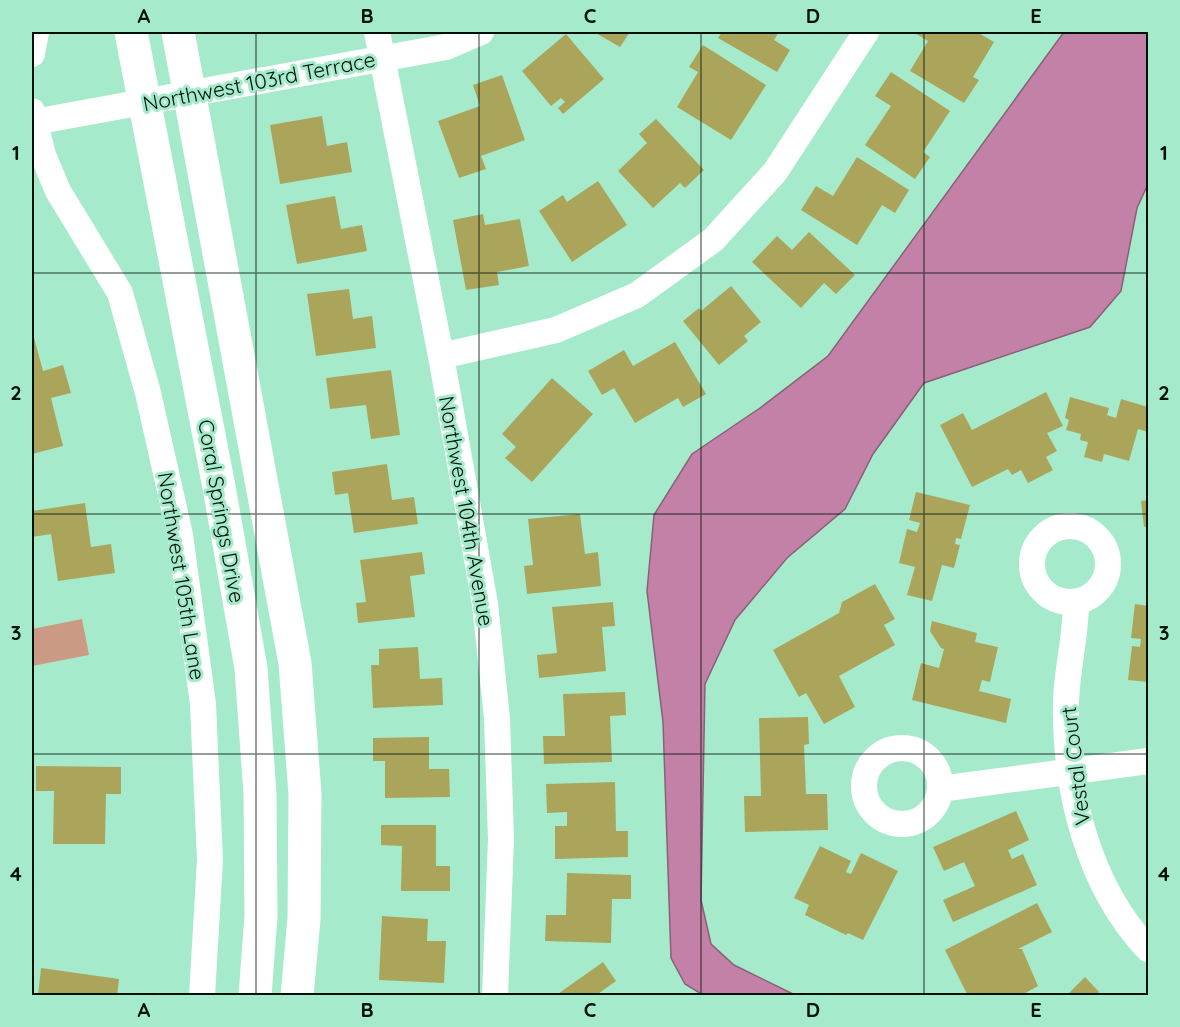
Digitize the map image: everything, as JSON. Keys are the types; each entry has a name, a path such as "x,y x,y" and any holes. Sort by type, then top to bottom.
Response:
{"main road":[{"name":"Coral Springs Drive","path":"130,32 219,487 251,668 260,794 261,916 255,996"},
{"path":"178,32 295,663 305,794 304,919 297,996"}],"street":[{"path":"32,54 36,32"},
{"name":"Northwest 104th Avenue","path":"377,32 441,356 485,604 497,718 501,839 495,996"},
{"name":"Northwest 103rd Terrace","path":"33,116 144,103 382,57 446,47 481,32"},
{"path":"441,356 556,330 637,295 713,240 775,172 866,32"},
{"name":"Northwest 105th Lane","path":"33,116 43,155 58,191 120,292 148,393 180,535 203,704 210,860 202,996"},
{"name":"Vestal Court","path":"1076,602 1076,629 1066,702 1071,773 1080,827 1100,876 1130,929 1149,949"},
{"path":"940,789 1149,761"}],"shaded area":[{"path":"1064,32 1148,32 1148,184 1137,208 1121,291 1090,327 924,383 873,454 845,509 787,558 735,620 705,684 701,900 711,944 734,965 795,995 703,995 685,984 671,958 663,722 647,591 654,515 692,454 760,408 828,356"},
{"path":"82,619 89,655 32,666 32,629"}],"building":[{"path":"594,32 630,32 620,47"},
{"path":"722,32 779,32 774,40 790,50 777,72 718,38"},
{"path":"913,32 977,32 994,42 973,77 979,80 964,103 910,71 928,41"},
{"path":"566,34 604,79 563,114 558,108 565,102 561,98 551,106 522,71"},
{"path":"703,45 766,85 731,140 677,107 698,72 689,67"},
{"path":"891,72 950,111 923,152 930,157 915,179 865,145 891,106 875,96"},
{"path":"502,75 525,140 481,156 486,169 459,178 438,121 480,106 473,85"},
{"path":"322,116 327,146 347,142 352,172 280,184 270,125"},
{"path":"656,119 704,170 685,188 680,183 653,208 618,171 647,143 639,134"},
{"path":"857,157 909,190 895,213 882,205 857,245 801,210 816,186 833,196"},
{"path":"598,181 627,225 572,262 539,211 563,195 567,202"},
{"path":"335,196 341,229 362,225 367,251 297,264 286,205"},
{"path":"483,214 485,225 520,219 529,266 497,272 499,285 466,290 453,220"},
{"path":"809,232 855,275 836,294 824,283 801,308 752,262 777,236 792,250"},
{"path":"731,286 761,322 744,336 748,341 719,365 683,321 699,308 701,311"},
{"path":"349,289 353,319 372,316 376,348 316,356 307,294"},
{"path":"32,330 43,371 63,365 71,393 51,398 63,446 32,454"},
{"path":"675,342 706,394 683,407 678,398 635,423 614,388 602,395 588,371 624,350 633,366"},
{"path":"391,370 400,435 371,439 366,405 330,409 326,378"},
{"path":"552,378 593,414 532,482 505,458 516,447 502,434"},
{"path":"1046,392 1063,426 1047,433 1057,451 1046,457 1053,470 1028,483 1021,470 1012,475 1008,469 972,487 940,425 963,413 972,430"},
{"path":"1070,397 1109,408 1107,415 1116,418 1121,399 1148,407 1148,432 1138,429 1129,461 1104,454 1102,462 1084,457 1088,442 1080,440 1081,434 1066,430 1069,420 1065,418"},
{"path":"387,464 392,500 414,497 418,524 354,533 348,493 335,495 332,472"},
{"path":"916,492 970,505 961,539 956,538 955,544 960,545 954,568 942,565 932,601 907,595 915,567 899,563 907,529 917,532 920,523 909,520"},
{"path":"1148,500 1148,526 1144,527 1141,501"},
{"path":"85,503 91,547 111,544 115,573 58,581 51,534 32,537 32,511"},
{"path":"580,514 585,554 598,552 601,586 527,594 524,566 533,565 528,519"},
{"path":"422,552 425,574 410,576 415,617 358,623 356,603 366,602 360,560"},
{"path":"875,584 895,619 884,625 895,645 839,676 855,707 824,724 806,693 799,697 773,650 839,613 842,602"},
{"path":"613,602 615,626 602,627 606,671 539,678 537,655 557,653 552,607"},
{"path":"1135,604 1148,606 1148,682 1128,680 1132,646 1140,647 1141,639 1131,638"},
{"path":"932,621 977,633 975,642 998,647 990,682 982,680 979,691 1011,699 1006,723 912,700 921,663 939,668 944,649 930,631"},
{"path":"418,647 420,679 442,678 443,705 373,708 371,665 379,665 379,649"},
{"path":"625,692 626,715 610,716 612,762 544,764 543,736 565,736 563,694"},
{"path":"808,717 809,744 804,745 806,794 827,794 828,830 745,832 744,796 761,796 759,718"},
{"path":"429,737 429,769 449,769 450,797 385,798 385,761 373,761 373,738"},
{"path":"36,766 121,767 121,794 106,794 105,844 53,844 54,791 36,791"},
{"path":"615,782 616,831 628,831 628,857 555,859 555,826 567,826 567,812 547,813 546,784"},
{"path":"1016,811 1029,840 1008,850 1012,859 1023,854 1037,885 953,922 943,900 975,886 964,862 944,871 933,847"},
{"path":"381,825 436,825 436,866 450,866 450,891 401,891 402,846 381,845"},
{"path":"820,846 851,861 846,872 851,874 861,853 898,871 863,940 848,933 846,935 805,915 809,905 794,898"},
{"path":"567,873 631,875 631,899 612,899 611,943 545,941 546,915 566,915"},
{"path":"1037,903 1052,932 1018,949 1022,949 1038,986 1020,996 968,996 945,950"},
{"path":"382,916 428,919 427,941 446,941 444,983 379,980"},
{"path":"603,962 616,981 595,996 555,996"},
{"path":"41,968 119,979 117,996 38,995"},
{"path":"1085,977 1099,992 1095,996 1066,996"}]}
